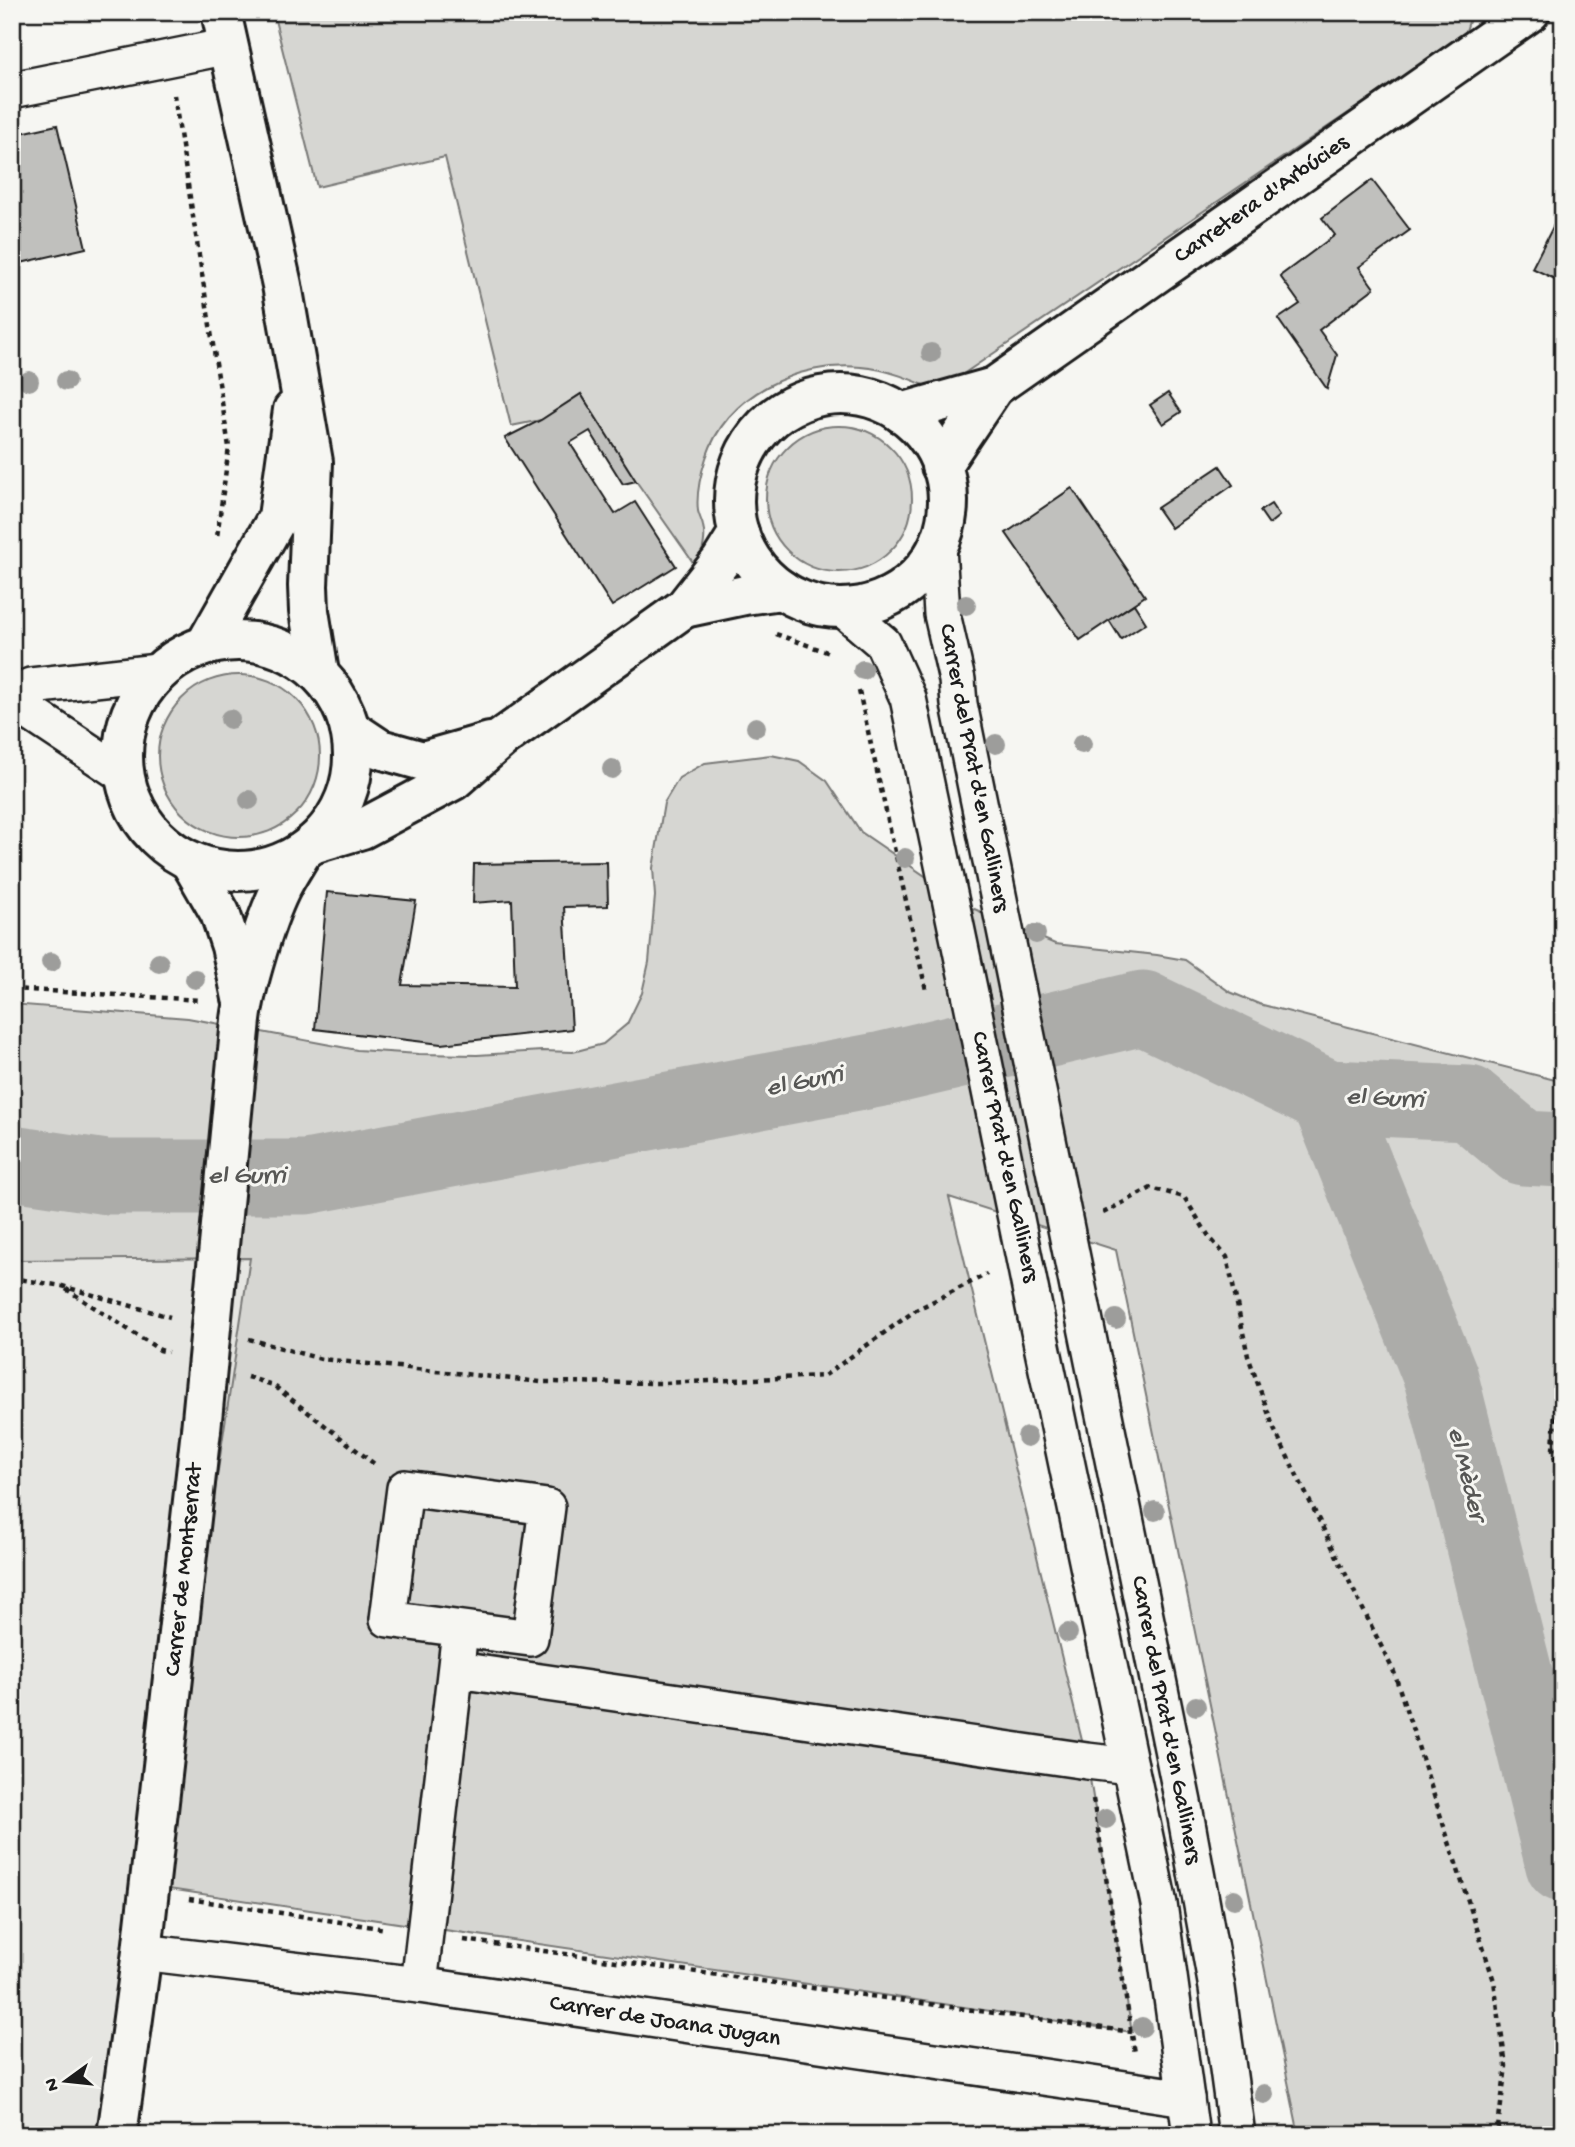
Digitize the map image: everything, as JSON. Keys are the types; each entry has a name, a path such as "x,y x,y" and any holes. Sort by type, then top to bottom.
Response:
{"street":[{"name":"Carretera d'Arbúcies","path":"901,414 994,387 1530,12"},
{"path":"12,90 169,58 225,29 282,285 313,461 309,611 319,673"},
{"path":"206,644 278,517 298,380"},
{"name":"Carretera d'Arbúcies","path":"941,466 994,387"},
{"path":"839,394 872,399 901,414 925,436 941,466 946,482 947,515 938,547 918,575 898,591 876,603 842,608 811,604 782,590 755,565 739,532 734,500 740,467 755,438 778,415 807,400 839,394"},
{"path":"307,848 335,818 349,786 353,758 350,729 338,699 319,673 293,654 262,643 243,640 206,644 180,655 158,672 140,694 128,719 122,747 124,775 132,802 146,826 166,846 190,861 218,870 247,871 276,865 307,848 362,829 454,780 502,738 684,608 721,561 739,532"},
{"name":"Carrer del Prat d'en Galliners","path":"938,547 942,614 1017,988"},
{"path":"684,608 782,590"},
{"name":"Carrer del Prat d'en Galliners","path":"842,608 883,643 908,698 971,998"},
{"path":"124,775 23,708 12,695 30,686 158,672"},
{"path":"350,729 380,749 423,761 502,738"},
{"name":"Carrer de Montserrat","path":"232,1009 280,890 307,848"},
{"name":"Carrer de Montserrat","path":"117,2135 142,1952 201,1430 232,1009 232,946 220,913 190,861"},
{"name":"Carrer Prat d'en Galliners","path":"1017,988 1082,1307"},
{"name":"Carrer Prat d'en Galliners","path":"971,998 1037,1317"},
{"name":"Carrer del Prat d'en Galliners","path":"1082,1307 1185,1812 1217,1988 1237,2135"},
{"name":"Carrer del Prat d'en Galliners","path":"1037,1317 1159,1904 1191,2135"},
{"path":"405,1488 547,1507 530,1638 459,1629 388,1619 405,1488"},
{"path":"419,1985 457,1670 459,1629"},
{"path":"457,1670 1130,1766"},
{"name":"Carrer de Joana Jugan","path":"142,1952 419,1985 1142,2094 1186,2098"}],"path":[{"path":"169,58 229,447 217,542"},
{"path":"782,590 774,634 839,656"},
{"path":"858,687 926,993"},
{"path":"12,989 232,1009"},
{"path":"1102,1214 1151,1188 1184,1197 1210,1238 1227,1256 1248,1356 1273,1429 1394,1672 1494,1981 1506,2066 1497,2135"},
{"path":"243,1337 321,1359 541,1382 664,1384 824,1376 916,1310 990,1272"},
{"path":"12,1278 62,1286 179,1319"},
{"path":"1563,1367 1557,1381 1553,1450 1563,1494"},
{"path":"1087,1761 1142,2094"},
{"path":"189,1899 426,1935 1132,2032"}],"shaded area":[{"path":"273,12 1472,12 1465,34 938,391 881,370 837,367 790,376 768,386 748,400 730,416 716,435 704,464 699,484 698,511 704,537 697,568 636,481 581,394 541,420 511,426 445,157 317,187"},
{"path":"839,426 867,431 891,447 907,471 912,499 907,527 891,551 867,567 839,572 811,567 787,551 771,527 766,499 771,471 787,447 811,431"},
{"path":"239,675 270,681 297,698 314,725 320,756 314,787 297,814 270,831 239,837 208,831 181,814 164,787 158,756 164,725 181,698 208,681"},
{"path":"771,755 799,761 827,781 861,832 972,908 1055,944 1185,960 1230,992 1259,1004 1563,1082 1563,2135 1299,2135 1116,1250 949,1197 1087,1761 1132,2032 155,1887 250,1258 12,1260 12,1004 188,1018 357,1050 477,1055 573,1052 603,1044 627,1024 642,993 649,962 655,896 653,868 664,803 679,778 705,763"},
{"path":"250,1257 118,2135 12,2135 12,1260"}],"building":[{"path":"57,125 86,248 12,265 12,135"},
{"path":"1372,180 1410,230 1359,267 1374,288 1319,330 1337,355 1327,389 1278,319 1300,304 1280,276 1335,235 1322,218"},
{"path":"1563,207 1563,283 1532,268"},
{"path":"1168,393 1181,412 1163,424 1150,405"},
{"path":"581,394 636,481 623,484 590,431 570,443 615,514 635,502 676,566 612,606 505,438 541,420"},
{"path":"1220,466 1233,485 1171,528 1157,508"},
{"path":"1072,488 1145,596 1080,640 1006,533"},
{"path":"1271,504 1279,516 1269,524 1260,511"},
{"path":"1134,604 1146,623 1121,639 1109,620"},
{"path":"607,862 608,906 564,907 572,1029 441,1044 315,1029 327,892 416,901 402,985 515,987 512,900 473,903 474,864"}],"waterway":[{"name":"el Gurri","path":"12,1163 107,1177 306,1177 883,1069 1143,1008 1328,1097 1469,1103 1523,1148 1563,1150"},
{"name":"el Mèder","path":"1328,1097 1441,1378 1563,1865"}]}
